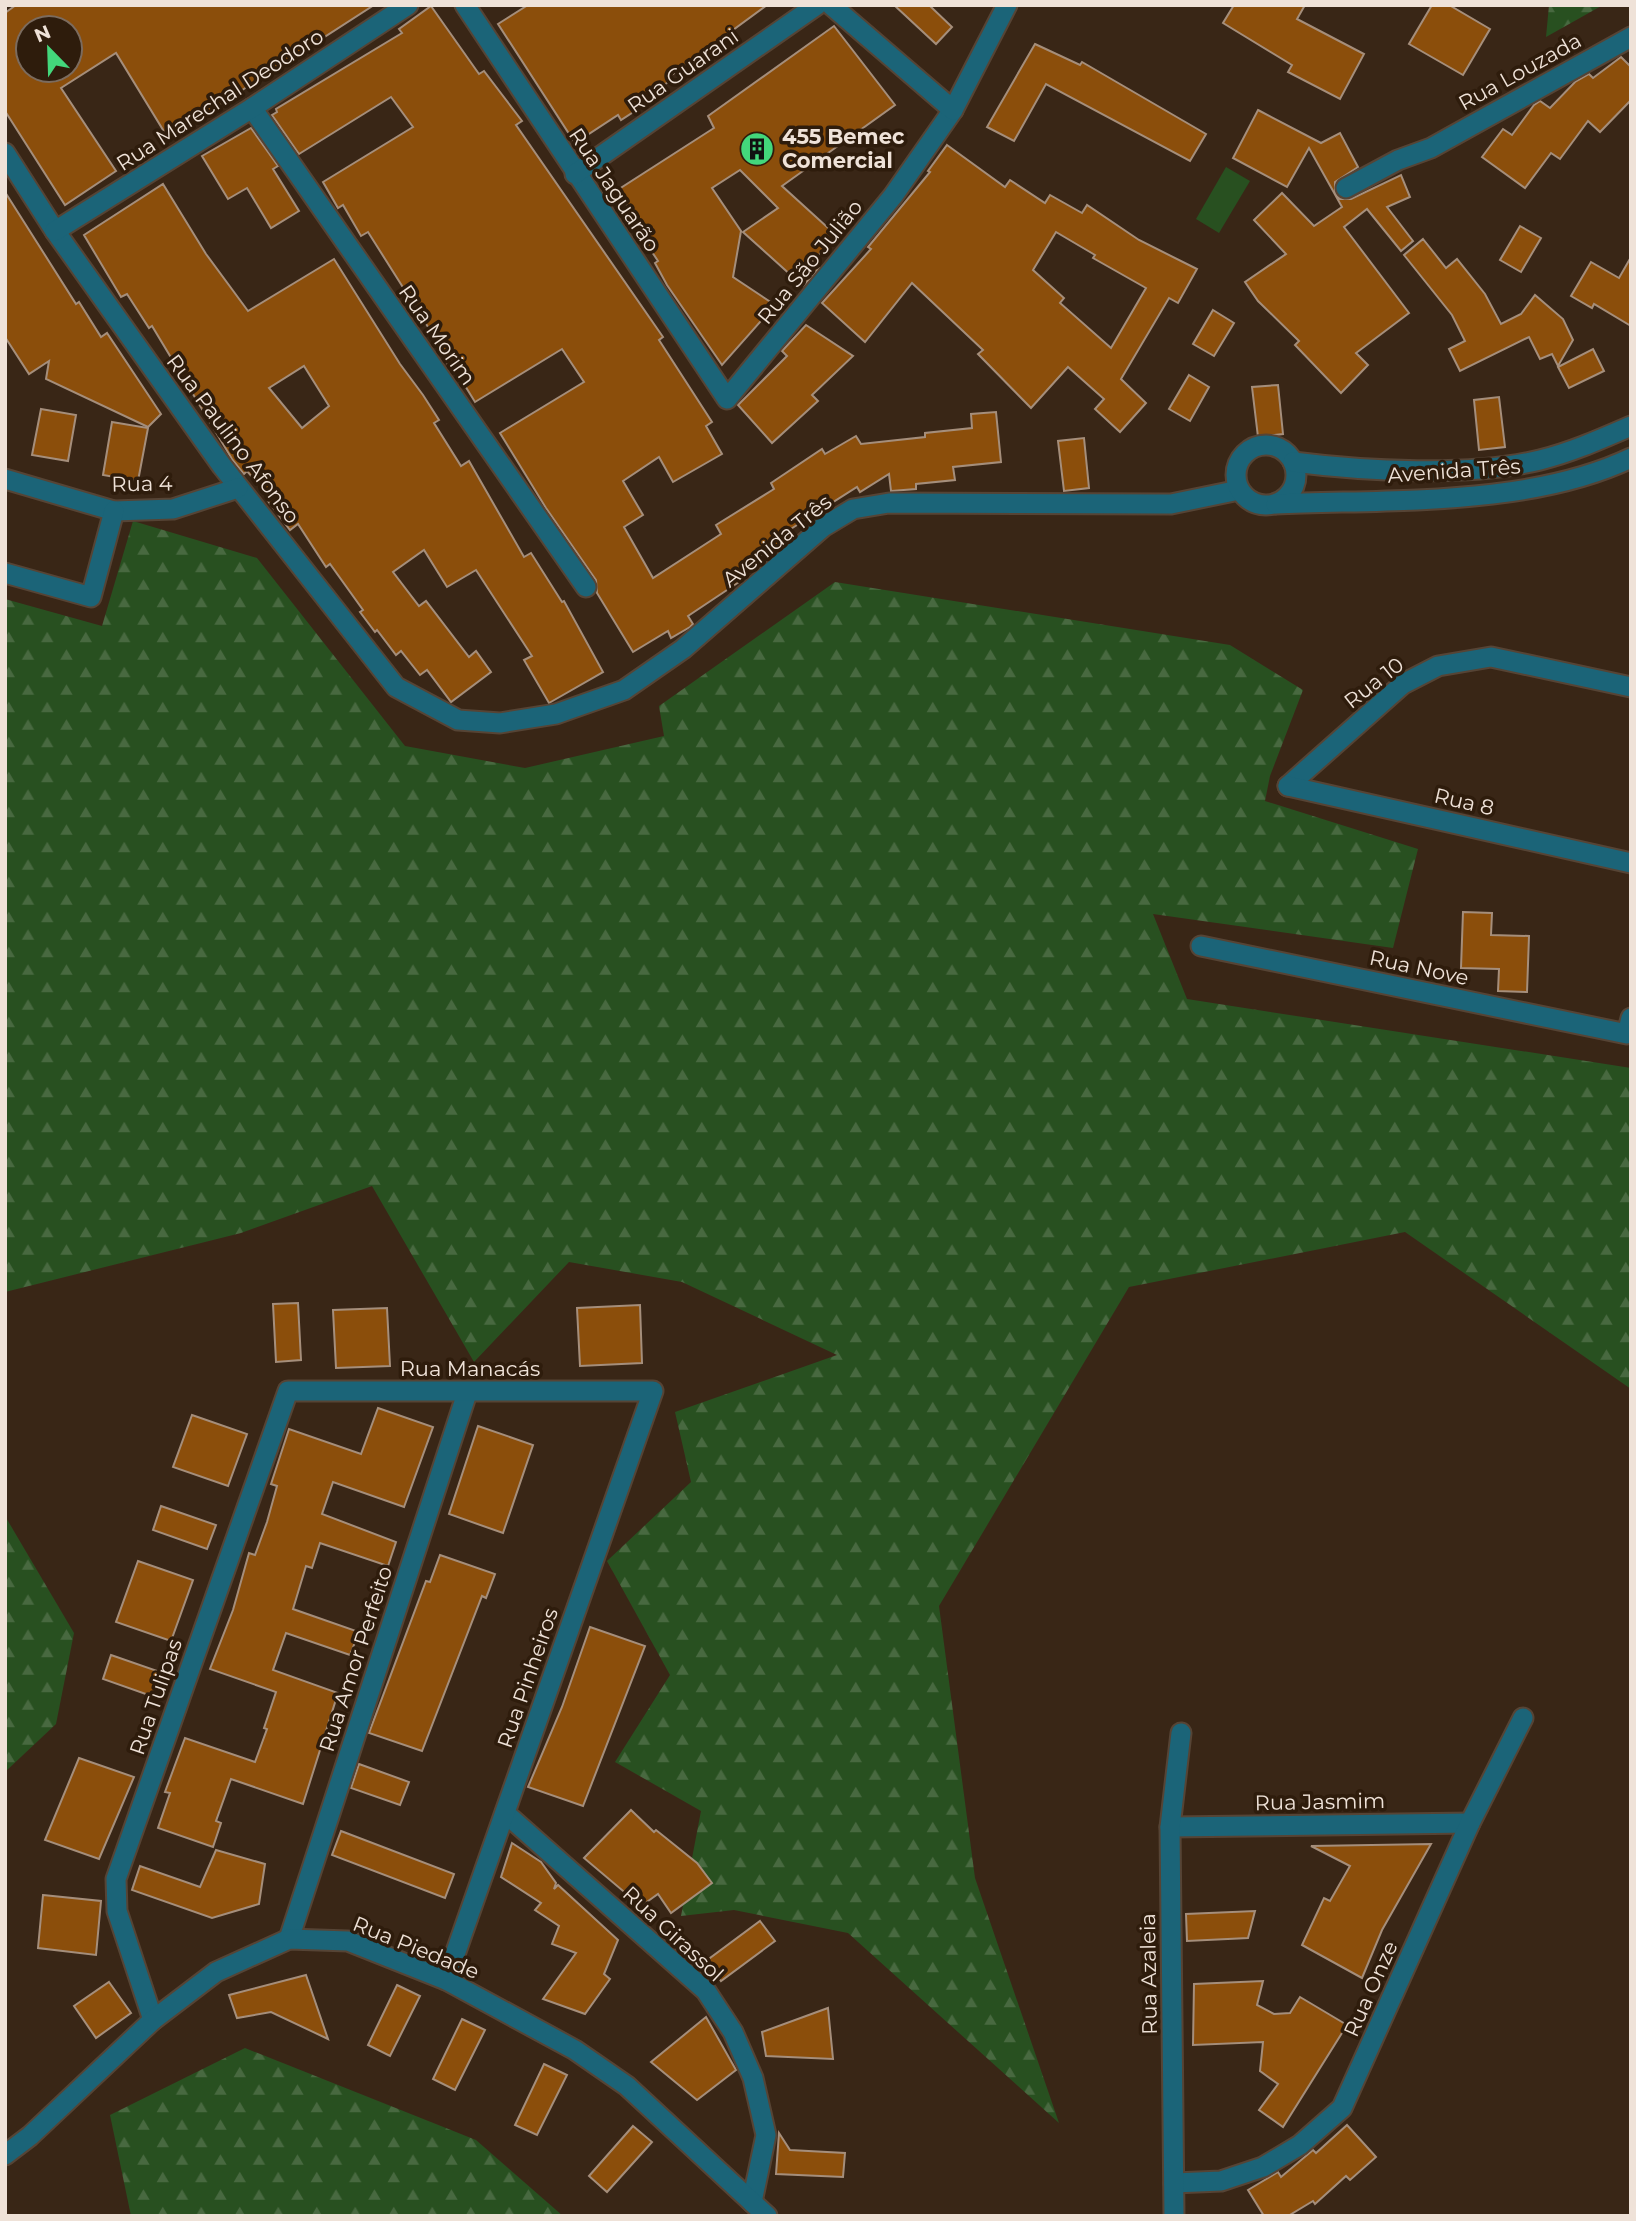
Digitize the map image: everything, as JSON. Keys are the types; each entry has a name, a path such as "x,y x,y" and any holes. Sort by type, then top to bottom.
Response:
{"street":[{"name":"Rua Marechal Deodoro","path":"55,231 252,108 408,5"},
{"name":"Rua Jaguarão","path":"465,5 727,399"},
{"name":"Rua Guarani","path":"575,174 817,5"},
{"path":"831,5 953,110"},
{"name":"Rua São Julião","path":"727,399 893,196 953,110 1007,5"},
{"name":"Rua Louzada","path":"1346,188 1431,148 1631,37"},
{"name":"Rua Morim","path":"252,108 586,587"},
{"name":"Rua Paulino Afonso","path":"5,153 55,231 238,488 396,687 458,720"},
{"name":"Avenida Três","path":"1631,426 1589,444 1539,460 1488,468 1349,469 1293,461 1287,454 1270,445 1251,449 1238,463 1235,473 1239,490 1255,504 1276,504 1514,493 1595,475 1631,458"},
{"path":"1276,504 1292,491 1296,482 1293,461"},
{"name":"Rua 4","path":"5,479 114,511 173,509 238,488"},
{"name":"Avenida Três","path":"458,720 500,723 556,714 624,690 684,649 823,527 853,509 889,503 1171,504 1239,490"},
{"path":"5,573 91,597 114,511"},
{"name":"Rua 10","path":"1288,786 1403,684 1438,666 1491,657 1631,687"},
{"name":"Rua 8","path":"1288,786 1631,863"},
{"name":"Rua Nove","path":"1201,946 1629,1026"},
{"name":"Rua Manacás","path":"288,1391 653,1391"},
{"name":"Rua Tulipas","path":"153,2020 117,1911 116,1879 288,1391"},
{"name":"Rua Pinheiros","path":"446,1980 653,1391"},
{"name":"Rua Amor Perfeito","path":"289,1939 467,1393"},
{"name":"Rua Onze","path":"1174,2183 1221,2180 1263,2167 1300,2145 1342,2108 1470,1823 1523,1718"},
{"name":"Rua Azaleia","path":"1174,2216 1170,1826 1181,1733"},
{"name":"Rua Girassol","path":"505,1813 706,1991 733,2032 753,2078 766,2135 752,2202"},
{"name":"Rua Jasmim","path":"1170,1826 1470,1823"},
{"name":"Rua Piedade","path":"5,2155 30,2136 153,2020 216,1972 289,1939 348,1941 446,1980 575,2050 627,2086 768,2216"}],"green space":[{"path":"1549,5 1603,5 1546,37"},
{"path":"1226,167 1250,181 1219,233 1196,219"},
{"path":"133,521 257,558 405,746 525,768 664,736 659,706 835,582 1230,645 1303,690 1270,776 1265,801 1418,849 1393,948 1153,914 1187,999 1631,1068 1631,1389 1405,1232 1129,1287 939,1606 975,1878 1059,2123 848,1933 734,1910 681,1916 701,1811 615,1762 670,1675 607,1561 691,1482 675,1412 837,1355 682,1282 569,1262 474,1362 372,1186 241,1233 5,1292 5,599 102,626"},
{"path":"5,1516 74,1633 56,1724 5,1772"},
{"path":"245,2048 476,2140 563,2216 131,2216 110,2115"}],"building":[{"path":"16,5 374,5 168,138 116,53 84,73 84,14 14,14 14,84 67,84 61,88 116,171 65,205 5,111 5,13"},
{"path":"528,5 767,5 669,77 671,80 638,103 641,107 621,120 618,115 575,143 498,24"},
{"path":"894,5 929,5 952,27 936,44"},
{"path":"1234,5 1305,5 1297,19 1364,54 1340,99 1288,72 1292,65 1223,23"},
{"path":"1432,5 1449,5 1490,29 1463,75 1409,44"},
{"path":"431,6 479,74 484,71 522,121 516,125 663,337 659,340 712,422 706,426 722,454 673,482 659,457 623,481 643,515 624,527 653,578 721,534 716,525 774,489 771,483 822,449 825,454 856,436 861,444 925,437 925,433 972,428 971,414 996,412 1001,462 953,467 955,480 916,484 916,489 891,491 889,474 860,492 857,487 786,532 789,538 740,569 745,578 688,616 693,624 690,627 671,638 668,631 633,652 597,593 596,580 546,508 500,433 584,382 562,349 475,402 451,363 448,365 433,339 435,338 368,232 361,236 343,205 338,208 323,182 413,127 391,97 299,154 272,115 277,112 276,109 402,33 399,29"},
{"path":"834,26 895,105 782,186 837,236 812,262 819,268 803,286 743,232 778,208 740,170 712,188 741,231 733,277 775,305 722,365 667,285 655,263 658,261 642,237 648,233 616,191 714,128 708,116"},
{"path":"1035,44 1080,65 1082,62 1206,134 1190,161 1046,84 1014,141 987,127"},
{"path":"1621,57 1631,67 1631,100 1600,132 1588,121 1560,159 1551,153 1525,188 1482,157 1503,129 1512,135 1534,105 1540,101 1550,108 1575,82 1589,74 1593,78"},
{"path":"1258,110 1321,143 1340,133 1358,167 1335,182 1335,193 1340,199 1351,199 1401,175 1410,197 1387,207 1413,241 1401,251 1367,209 1344,227 1409,313 1356,353 1368,365 1341,393 1295,345 1299,341 1258,301 1245,282 1286,254 1254,220 1282,193 1314,226 1342,207 1309,148 1287,187 1233,158"},
{"path":"251,128 278,166 273,169 299,211 271,228 247,188 228,199 202,156"},
{"path":"947,145 1005,187 1010,180 1045,203 1050,195 1082,213 1087,205 1139,240 1197,269 1178,303 1169,298 1121,379 1146,403 1120,432 1095,409 1104,399 1068,367 1031,408 978,354 983,350 912,283 865,342 822,303 871,249 868,247 930,172 928,171","holes":["1056,232 1095,255 1093,258 1146,288 1111,348 1060,303 1064,298 1033,270"]},
{"path":"163,184 206,254 248,311 334,259 439,420 434,423 461,466 469,461 524,557 531,553 562,602 564,601 603,672 549,703 524,660 532,656 476,570 447,587 424,550 393,572 419,606 426,601 469,657 476,651 491,672 451,702 427,670 420,675 401,651 396,655 377,630 375,632 360,612 363,610 330,564 326,567 298,524 290,530 268,501 271,499 247,471 244,474 232,459 152,326 149,328 127,294 121,297 84,235","holes":["304,366 329,406 302,428 269,388"]},
{"path":"5,192 76,304 79,302 101,337 107,333 161,414 148,427 46,379 49,361 29,374 5,337"},
{"path":"1520,226 1541,238 1521,272 1500,260"},
{"path":"1423,239 1446,268 1457,259 1485,294 1501,324 1521,314 1535,295 1563,319 1573,340 1558,366 1552,354 1540,359 1529,337 1460,371 1449,349 1465,341 1452,315 1404,255"},
{"path":"1631,257 1631,326 1594,304 1592,308 1571,296 1591,262 1619,278"},
{"path":"1213,310 1234,323 1214,356 1193,344"},
{"path":"806,325 853,356 812,395 818,401 772,443 738,405 787,356 782,351"},
{"path":"1593,349 1604,371 1569,388 1558,367"},
{"path":"1189,375 1209,387 1190,421 1169,409"},
{"path":"1278,385 1283,434 1258,437 1252,387"},
{"path":"1499,397 1505,447 1479,450 1474,400"},
{"path":"41,409 76,415 68,461 32,455"},
{"path":"112,422 148,428 138,481 103,475"},
{"path":"1084,438 1089,488 1064,491 1058,441"},
{"path":"1463,912 1492,913 1491,935 1529,936 1527,992 1498,991 1499,969 1461,968"},
{"path":"298,1303 301,1360 276,1362 273,1304"},
{"path":"640,1305 642,1363 580,1366 577,1308"},
{"path":"387,1308 390,1366 336,1368 333,1310"},
{"path":"378,1408 433,1427 404,1507 333,1482 322,1514 396,1542 388,1566 320,1543 312,1568 306,1566 293,1609 359,1632 350,1655 286,1633 273,1670 338,1693 303,1804 231,1779 216,1821 221,1823 213,1847 158,1828 170,1793 165,1792 185,1738 255,1762 267,1729 264,1728 276,1692 210,1669 233,1610 249,1553 255,1555 267,1522 277,1486 271,1484 289,1429 361,1454"},
{"path":"192,1415 247,1434 228,1486 173,1467"},
{"path":"478,1426 533,1445 503,1533 449,1514"},
{"path":"161,1506 216,1525 207,1549 153,1530"},
{"path":"440,1555 495,1574 486,1598 482,1596 422,1751 369,1733 426,1581 430,1582"},
{"path":"138,1561 193,1580 171,1641 116,1622"},
{"path":"590,1627 645,1646 583,1806 528,1787 562,1707"},
{"path":"111,1655 166,1674 157,1698 103,1679"},
{"path":"79,1758 134,1777 99,1859 45,1840"},
{"path":"359,1764 409,1782 400,1805 351,1788"},
{"path":"631,1810 654,1832 656,1830 697,1863 712,1883 671,1913 658,1894 644,1904 634,1891 629,1896 584,1858"},
{"path":"341,1831 454,1874 445,1898 332,1855"},
{"path":"512,1843 541,1862 556,1883 554,1889 558,1885 618,1940 604,1974 610,1979 585,2014 543,1999 576,1953 552,1944 559,1926 535,1910 541,1903 501,1877"},
{"path":"1431,1844 1382,1930 1362,1978 1302,1945 1324,1898 1330,1901 1350,1866 1311,1846"},
{"path":"216,1850 265,1864 259,1904 212,1918 132,1890 140,1866 200,1887"},
{"path":"43,1895 101,1901 96,1955 38,1948"},
{"path":"1255,1911 1248,1938 1187,1941 1186,1914"},
{"path":"760,1921 775,1941 721,1981 706,1961"},
{"path":"306,1975 328,2039 271,2012 237,2018 229,1995"},
{"path":"1263,1981 1257,2005 1274,2014 1290,2013 1300,1997 1347,2025 1283,2127 1259,2110 1278,2084 1260,2071 1263,2042 1193,2045 1194,1984"},
{"path":"109,1982 131,2013 96,2038 74,2006"},
{"path":"397,1985 420,1996 390,2056 368,2045"},
{"path":"828,2008 833,2059 766,2056 762,2032"},
{"path":"706,2017 736,2070 697,2100 651,2062"},
{"path":"462,2019 485,2030 455,2090 433,2079"},
{"path":"544,2064 567,2075 537,2135 515,2125"},
{"path":"1347,2125 1376,2157 1350,2180 1346,2176 1315,2204 1313,2201 1288,2216 1264,2216 1248,2190 1278,2172 1281,2177 1313,2150 1316,2153"},
{"path":"633,2126 652,2142 607,2192 589,2176"},
{"path":"779,2133 790,2150 845,2153 843,2177 776,2174"}],"place":[{"name":"455 Bemec Comercial","path":"757,149"}]}
